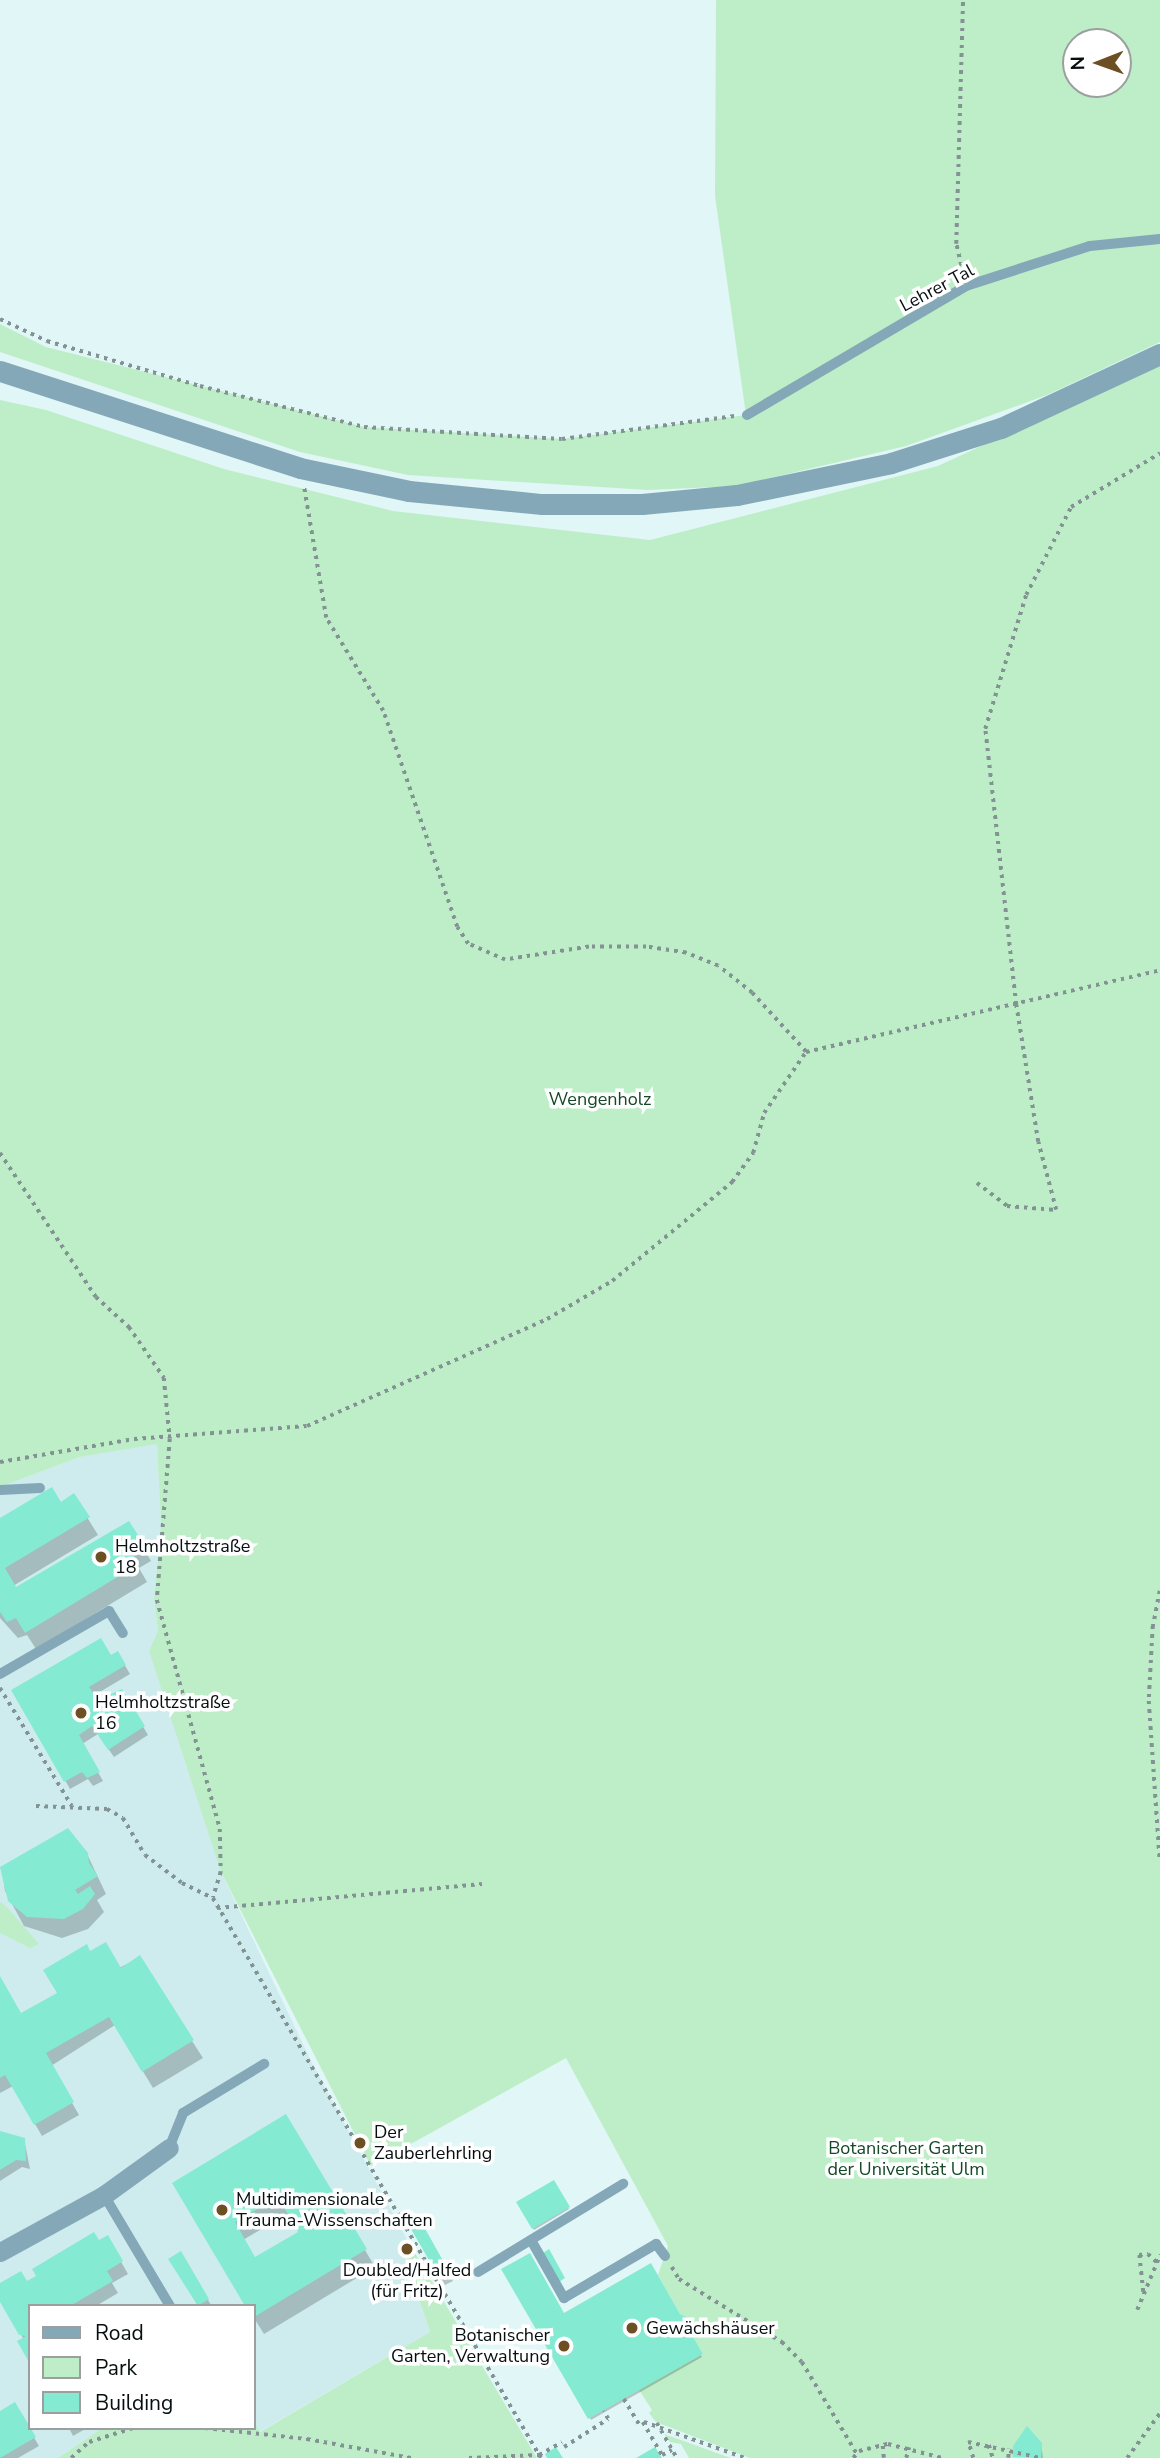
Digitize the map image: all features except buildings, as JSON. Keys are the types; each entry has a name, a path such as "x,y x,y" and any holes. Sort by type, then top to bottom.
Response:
{"street":[{"path":"0,371 300,468 410,491 542,504 642,504 737,495 891,463 1001,428 1160,354"},
{"path":"0,2252 104,2195 169,2148"}],"lane":[{"name":"Lehrer Tal","path":"747,415 967,286 1090,246 1160,239"},
{"path":"0,1490 40,1488"},
{"path":"0,1674 109,1611 123,1633"},
{"path":"169,2148 183,2113 264,2064"},
{"path":"478,2272 623,2184"},
{"path":"104,2195 169,2304"},
{"path":"531,2240 564,2298 656,2244 665,2256"}],"path":[{"path":"964,0 956,244 967,286"},
{"path":"0,319 47,341 123,364 364,427 562,439 747,415"},
{"path":"977,1184 1007,1206 1056,1210 1038,1142 1016,1005 985,729 1026,595 1072,507 1160,453"},
{"path":"300,468 326,618 383,711 457,927 468,944 505,960 589,947 646,947 686,953 718,966 752,993 806,1052"},
{"path":"0,1462 134,1439 170,1439 307,1426 521,1332 612,1281 732,1182 753,1153 764,1113 806,1052 1160,970"},
{"path":"0,1153 96,1297 129,1327 164,1378 170,1439 157,1600 220,1829 221,1872 214,1898 217,1908 540,2456"},
{"path":"1160,1591 1153,1626 1149,1701 1160,1861"},
{"path":"0,1688 72,1806"},
{"path":"36,1807 107,1808 123,1818 145,1855 182,1883 214,1898"},
{"path":"217,1908 482,1884"},
{"path":"1143,2292 1139,2255 1158,2262"},
{"path":"1137,2310 1160,2255"},
{"path":"665,2256 679,2279 782,2342 802,2362 858,2454"},
{"path":"624,2399 663,2457 672,2449"},
{"path":"564,2447 608,2419 603,2411"},
{"path":"1127,2458 1160,2413"},
{"path":"642,2423 656,2423 745,2458"},
{"path":"656,2423 677,2458"},
{"path":"71,2458 89,2442 127,2430"},
{"path":"217,2430 307,2439 412,2458"},
{"path":"239,2430 241,2434"},
{"path":"469,2458 540,2456 562,2442"},
{"path":"973,2458 968,2442 1041,2458"},
{"path":"989,2445 993,2458"},
{"path":"853,2458 864,2450 883,2446 909,2447 931,2452 942,2458"},
{"path":"883,2446 884,2458"},
{"path":"906,2458 909,2447"},
{"path":"1008,2458 1009,2449"},
{"path":"864,2450 866,2458"},
{"path":"930,2458 931,2452"}],"shaded area":[{"path":"157,1443 161,1525 154,1599 158,1631 221,1872 313,2065 409,2243 403,2251 430,2332 259,2432 256,2426 256,2304 28,2304 28,2430 99,2430 58,2458 0,2458 0,1487 80,1457"}],"green space":[{"path":"716,0 1160,0 1160,342 1047,395 906,446 737,486 648,490 408,475 300,452 0,352 0,324 46,347 364,427 562,439 746,415 715,196"},
{"name":"Wengenholz","path":"1160,363 1160,2458 750,2458 656,2422 649,2413 652,2410 639,2390 703,2354 692,2335 693,2320 680,2314 658,2275 668,2246 566,2058 371,2166 221,1872 149,1651 158,1631 154,1599 161,1525 157,1444 80,1457 0,1487 0,400 46,410 224,469 393,511 650,540 938,466"},
{"path":"0,1902 39,1944 30,1948 0,1933"},
{"path":"409,2243 537,2458 58,2458 99,2430 256,2430 256,2425 260,2432 430,2332 403,2251"},
{"path":"664,2434 731,2458 689,2458 681,2444 670,2442"}],"place":[{"name":"Helmholtzstraße 18","path":"101,1557"},
{"name":"Helmholtzstraße 16","path":"81,1713"},
{"name":"Der Zauberlehrling","path":"360,2143"},
{"name":"Multidimensionale Trauma-Wissenschaften","path":"222,2210"},
{"name":"Doubled/Halfed (für Fritz)","path":"407,2249"},
{"name":"Gewächshäuser","path":"632,2328"},
{"name":"Botanischer Garten, Verwaltung","path":"564,2346"}],"park label":[{"name":"Botanischer Garten der Universität Ulm","path":"906,2159"}]}
